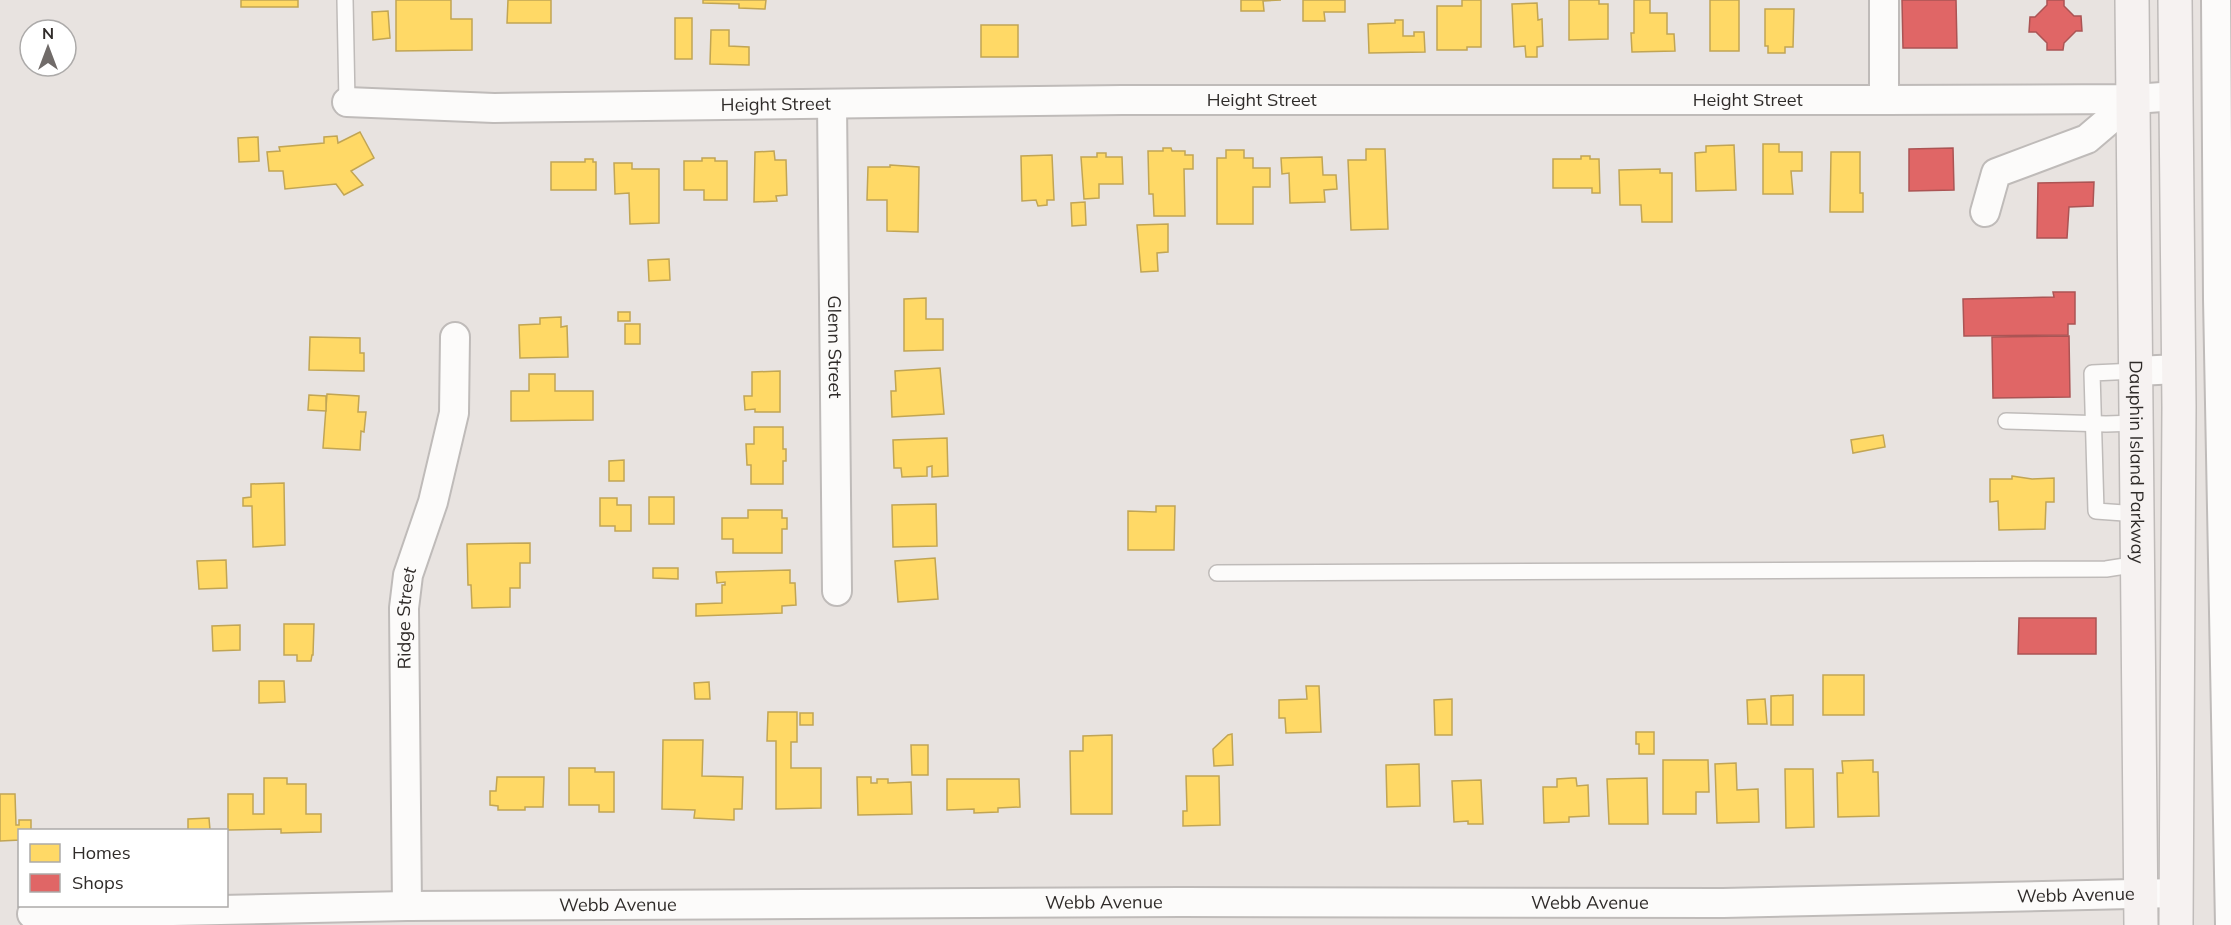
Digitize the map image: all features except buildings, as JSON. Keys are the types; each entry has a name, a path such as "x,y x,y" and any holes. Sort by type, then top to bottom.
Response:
{"main road":[{"name":"Dauphin Island Parkway","path":"2132,0 2141,910"},
{"path":"2175,0 2179,369 2176,909"}],"street":[{"path":"1884,0 1884,100"},
{"path":"2216,0 2218,311 2229,925"},
{"name":"Height Street","path":"347,102 494,108 1122,100 1884,100 2133,99 2176,96"},
{"path":"1984,212 1996,173 2087,139 2133,99"},
{"name":"Glenn Street","path":"832,104 837,591"},
{"name":"Ridge Street","path":"407,906 404,608 408,575 433,502 454,413 455,337"},
{"path":"2136,371 2179,369"},
{"name":"Webb Avenue","path":"32,914 407,906 550,915 1181,902 1723,903 2176,909"}],"lane":[{"path":"345,0 347,102"},
{"path":"2136,371 2091,373 2096,511 2138,514"},
{"path":"2006,421 2137,423"},
{"path":"1217,573 2094,569 2138,564"}]}
